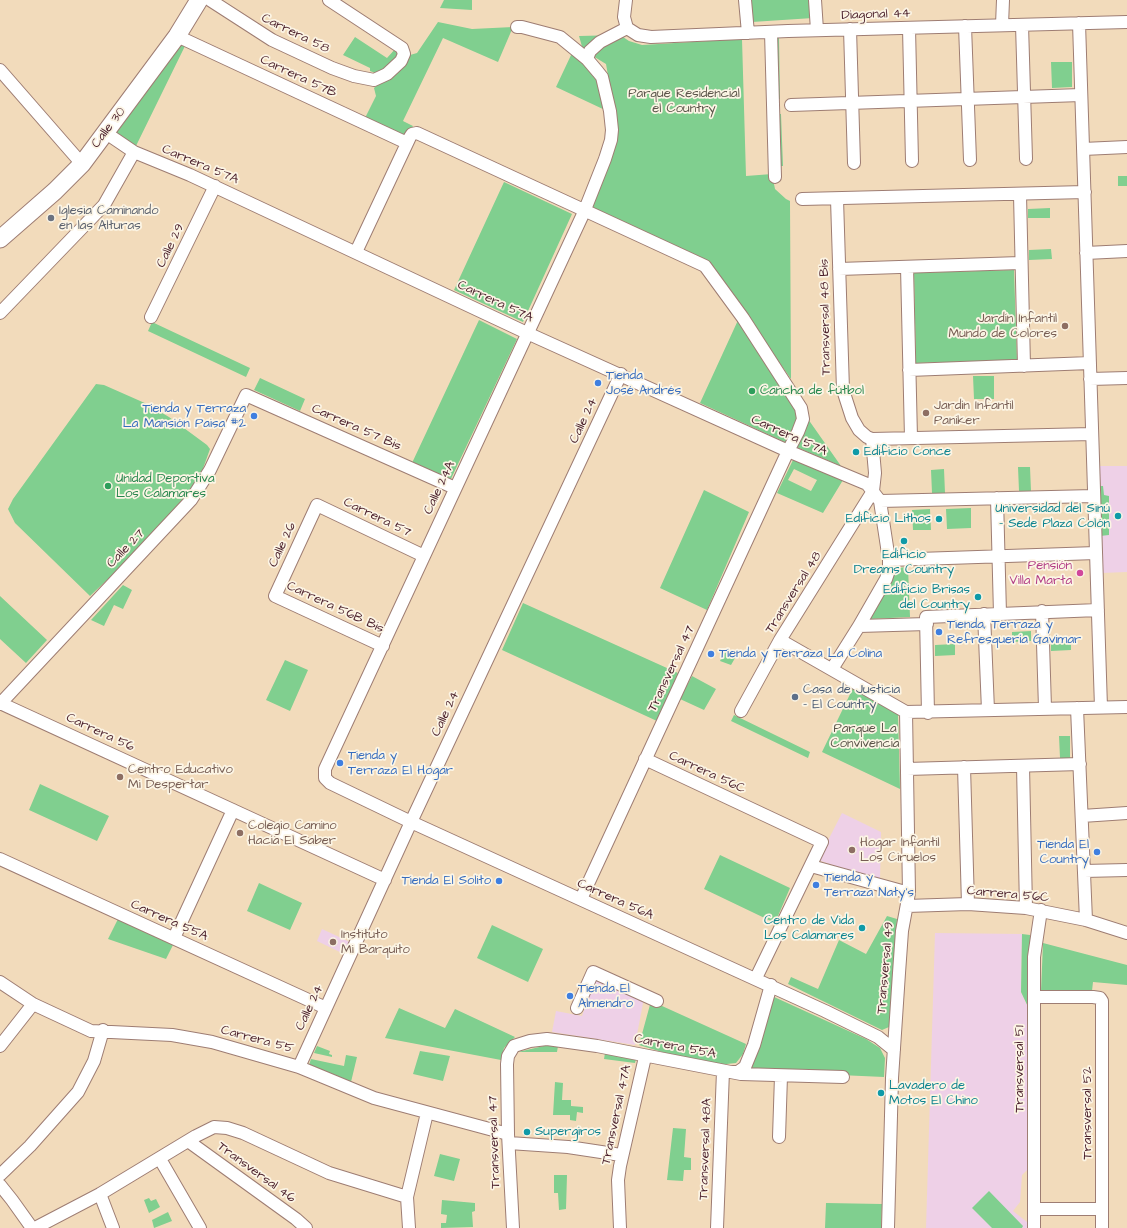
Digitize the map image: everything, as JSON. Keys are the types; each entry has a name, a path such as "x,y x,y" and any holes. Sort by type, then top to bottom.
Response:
{"main road":[{"name":"Calle 30","path":"0,239 55,191 82,164 177,36 199,0"}],"street":[{"name":"Carrera 58","path":"210,0 260,33 332,68 354,76 374,80 387,74 402,61 404,54 402,48 329,0"},
{"path":"587,59 590,50 600,42 627,28 624,16 626,0"},
{"path":"745,0 748,33"},
{"path":"816,0 817,30"},
{"path":"1002,25 1003,0"},
{"name":"Diagonal 44","path":"627,28 634,34 651,37 817,30 1127,22"},
{"path":"1079,23 1101,707"},
{"path":"1022,25 1026,159"},
{"path":"965,26 970,160"},
{"name":"Calle 24A","path":"325,777 325,769 584,212 605,159 612,130 610,111 602,77 587,59 560,37 517,27"},
{"path":"909,28 912,161"},
{"path":"850,29 854,163"},
{"path":"771,32 775,177"},
{"name":"Carrera 57B","path":"177,36 407,142"},
{"path":"0,70 82,164"},
{"path":"791,105 1081,95"},
{"name":"Carrera 57A","path":"106,133 134,152 215,186 527,333 621,374 788,451 865,482 873,490"},
{"path":"356,252 412,134 418,134 584,212"},
{"path":"1083,148 1127,147"},
{"path":"0,313 104,205 134,152"},
{"name":"Calle 29","path":"151,317 215,186"},
{"path":"802,199 1020,195 1085,192"},
{"path":"1020,195 1020,263 1024,366"},
{"name":"Transversal 48 Bis","path":"837,199 842,390 852,418 859,430 867,437 872,439"},
{"name":"Transversal 47","path":"581,899 788,451 802,424 802,412 798,401 743,318 705,266 672,249 584,212"},
{"path":"1086,253 1127,252"},
{"path":"839,269 1020,263"},
{"path":"907,267 910,438"},
{"path":"909,370 1090,363"},
{"name":"Calle 24","path":"299,1067 384,880 621,374"},
{"path":"1090,379 1127,378"},
{"name":"Carrera 57 Bis","path":"246,395 455,488"},
{"name":"Calle 27","path":"0,704 191,500 204,480 246,395"},
{"path":"832,669 859,626 886,579 889,570 889,560 880,501 873,490 875,472 872,439 1092,434"},
{"name":"Transversal 48","path":"741,711 780,640 873,490"},
{"path":"880,501 1094,496"},
{"path":"996,498 1000,614"},
{"name":"Carrera 57","path":"317,505 424,556"},
{"name":"Calle 26","path":"275,596 317,505"},
{"path":"889,560 1096,553"},
{"name":"Carrera 56B Bis","path":"275,596 383,646"},
{"path":"928,713 926,616 1098,610"},
{"path":"1042,611 1045,708"},
{"path":"984,614 988,710"},
{"path":"859,626 927,624"},
{"path":"780,640 906,712 928,713 1045,708 1127,707"},
{"name":"Carrera 56","path":"0,704 384,880"},
{"path":"1077,708 1086,920"},
{"name":"Transversal 49","path":"888,1228 894,1050 902,931 909,893 906,712"},
{"name":"Carrera 56C","path":"645,759 822,842 811,866"},
{"path":"907,769 1080,764"},
{"path":"1023,766 1026,908"},
{"path":"964,767 968,904"},
{"name":"Carrera 56A","path":"325,777 330,783 411,822 771,985 878,1037 894,1050"},
{"path":"174,938 233,810"},
{"path":"1082,816 1127,813"},
{"name":"Carrera 55A","path":"0,859 326,1008"},
{"path":"756,978 811,866 909,893"},
{"path":"1084,871 1127,870"},
{"name":"Carrera 56C","path":"907,906 968,904 1026,908 1086,920 1127,933"},
{"name":"Transversal 51","path":"1034,1228 1035,942 1041,910"},
{"path":"577,1008 593,972 657,1001"},
{"name":"Carrera 55","path":"0,982 33,1004 91,1031 103,1030 192,1038 299,1067 374,1098 508,1139 622,1155"},
{"path":"727,1072 738,1072 745,1067 754,1045 771,985"},
{"name":"Transversal 52","path":"1034,997 1100,998 1103,1005 1102,1228"},
{"path":"0,1046 33,1004"},
{"path":"0,1175 30,1146 78,1092 94,1061 103,1030"},
{"name":"Carrera 55A","path":"508,1056 514,1046 547,1039 597,1046 645,1057 727,1072 781,1076 843,1077"},
{"name":"Transversal 47","path":"508,1056 508,1139 513,1228"},
{"name":"Transversal 47A","path":"620,1228 618,1180 622,1155 645,1057"},
{"name":"Transversal 48A","path":"717,1228 727,1072"},
{"path":"779,1137 781,1076"},
{"path":"409,1228 407,1197 427,1113"},
{"path":"35,1228 100,1194 214,1127 227,1128 329,1173 407,1197"},
{"name":"Transversal 46","path":"188,1141 296,1219 306,1228"},
{"path":"160,1159 200,1228"},
{"path":"0,1186 32,1228"},
{"path":"100,1194 113,1228"},
{"path":"1035,1209 1101,1209"}],"shaded area":[{"name":"Universidad del Sinú - Sede Plaza Colón","path":"1099,466 1127,466 1127,572 1101,573"},
{"name":"Hogar Infantil Los Ciruelos","path":"842,813 881,832 880,881 818,860"},
{"name":"Instituto Mi Barquito","path":"322,929 350,942 344,954 317,941"},
{"path":"935,933 1022,934 1021,992 1030,1011 1028,1169 1022,1175 1020,1202 1013,1211 1027,1222 1027,1228 926,1228"},
{"path":"595,977 644,998 635,1045 552,1032 556,1011 582,1016"}],"green space":[{"path":"444,0 472,0 472,10 440,8"},
{"path":"751,0 812,0 813,18 752,22"},
{"path":"438,22 472,29 513,27 498,62 443,38 403,121 413,126 406,137 365,118 376,96 374,88 410,55 417,53"},
{"name":"Parque Residencial el Country","path":"620,35 629,41 642,45 742,39 746,176 772,174 775,189 790,201 791,379 710,263 590,207 609,166 617,142 618,133 606,64 583,50 579,36"},
{"path":"355,37 387,58 396,48 400,56 378,74 370,71 370,68 343,55"},
{"path":"779,37 780,99 776,99 775,38"},
{"path":"180,43 185,46 135,148 112,134"},
{"path":"572,53 594,72 605,110 556,87"},
{"path":"1051,62 1072,62 1072,87 1052,88"},
{"path":"777,114 781,114 783,166 778,166"},
{"path":"1118,176 1127,176 1127,186 1118,186"},
{"path":"504,182 572,214 523,322 454,290"},
{"path":"1050,208 1050,218 1028,218 1028,209"},
{"path":"1051,249 1052,259 1029,260 1029,250"},
{"path":"1014,270 1017,360 916,363 914,273"},
{"path":"739,318 794,401 797,425 789,444 700,403"},
{"path":"479,320 517,339 450,481 412,463"},
{"path":"152,322 250,368 246,377 148,331"},
{"path":"973,376 994,376 994,399 974,399"},
{"path":"260,378 305,399 300,411 254,390"},
{"name":"Unidad Deportiva Los Calamares","path":"96,384 104,385 147,404 169,417 207,445 210,449 200,477 186,495 149,540 90,596 15,523 8,509 13,499"},
{"path":"808,419 841,466 794,446"},
{"path":"793,460 843,480 823,513 777,493","holes":["794,469 817,480 811,491 788,480"]},
{"path":"1018,467 1030,467 1031,491 1019,491"},
{"path":"944,469 945,493 932,493 931,470"},
{"path":"1099,486 1103,486 1104,495 1109,496 1109,535 1100,536"},
{"path":"704,490 749,512 707,610 660,588"},
{"path":"971,508 971,528 947,529 946,509"},
{"path":"930,509 931,530 913,530 912,510"},
{"path":"908,567 910,617 869,619 885,593 896,568"},
{"path":"123,585 132,590 123,609 114,605 104,626 91,620"},
{"path":"0,596 47,640 26,663 0,639"},
{"path":"523,603 678,673 657,721 502,650"},
{"path":"1031,631 1031,641 1012,642 1012,632"},
{"path":"1071,639 1071,650 1051,651 1051,640"},
{"path":"955,644 955,655 935,656 935,645"},
{"path":"726,649 738,653 731,665 720,661"},
{"path":"285,660 308,670 290,711 266,700"},
{"path":"692,676 716,689 704,710 680,699"},
{"name":"Parque La Convivencia","path":"853,688 898,714 900,789 822,752"},
{"path":"734,715 810,752 808,758 731,721"},
{"path":"1059,736 1070,736 1070,758 1060,758"},
{"path":"40,784 109,816 97,841 29,810"},
{"path":"720,855 790,888 775,923 704,889"},
{"path":"259,883 302,903 290,930 247,911"},
{"path":"887,916 897,919 889,1027 882,1030 788,984 791,977 818,989 839,940 866,954"},
{"path":"119,917 175,941 166,959 108,939"},
{"path":"492,925 543,949 528,982 477,958"},
{"path":"1022,934 1030,935 1030,1011 1021,992"},
{"path":"1043,943 1127,965 1127,985 1093,982 1092,991 1041,991"},
{"path":"772,996 866,1039 880,1048 885,1058 884,1077 750,1071"},
{"path":"651,1001 746,1044 743,1054 736,1063 708,1066 639,1045"},
{"path":"399,1008 445,1028 455,1009 515,1037 504,1048 501,1060 385,1038"},
{"path":"548,1045 558,1046 557,1052 518,1052"},
{"path":"317,1046 330,1051 329,1054 332,1055 332,1057 314,1053"},
{"path":"420,1051 450,1056 443,1081 413,1074"},
{"path":"605,1053 636,1059 635,1063 604,1059"},
{"path":"346,1055 357,1057 351,1082 309,1065 311,1059 344,1066"},
{"path":"555,1082 563,1083 562,1100 571,1100 571,1106 583,1107 583,1113 577,1112 576,1121 570,1120 570,1115 553,1115"},
{"path":"673,1128 686,1129 684,1157 691,1158 691,1170 684,1170 683,1181 667,1180"},
{"path":"440,1154 460,1159 454,1181 434,1176"},
{"path":"554,1175 567,1175 566,1209 559,1210 558,1193 554,1193"},
{"path":"989,1191 1023,1226 1022,1228 992,1228 972,1208"},
{"path":"149,1198 151,1201 156,1199 160,1207 149,1213 144,1200"},
{"path":"442,1200 475,1203 475,1211 472,1212 473,1227 441,1228 441,1223 446,1223 447,1215 441,1214"},
{"path":"826,1203 882,1204 881,1228 825,1228"},
{"path":"168,1212 172,1221 154,1228 152,1220"}],"place":[{"name":"Iglesia Caminando en las Alturas","path":"51,218"},
{"name":"Jardín Infantil Mundo de Colores","path":"1065,326"},
{"name":"Tienda José Andrés","path":"598,383"},
{"name":"Cancha de fútbol","path":"752,391"},
{"name":"Jardín Infantil Paniker","path":"926,413"},
{"name":"Tienda y Terraza La Mansión Paisa #2","path":"254,416"},
{"name":"Edificio Conce","path":"856,452"},
{"name":"Unidad Deportiva Los Calamares","path":"108,486"},
{"name":"Universidad del Sinú - Sede Plaza Colón","path":"1118,516"},
{"name":"Edificio Lithos","path":"939,519"},
{"name":"Edificio Dreams Country","path":"904,541"},
{"name":"Pensión Villa Marta","path":"1080,573"},
{"name":"Edificio Brisas del Country","path":"978,597"},
{"name":"Tienda, Terraza y Refresquería Gavimar","path":"939,632"},
{"name":"Tienda y Terraza La Colina","path":"711,654"},
{"name":"Casa de Justicia - El Country","path":"795,697"},
{"name":"Tienda y Terraza El Hogar","path":"340,763"},
{"name":"Centro Educativo Mi Despertar","path":"120,777"},
{"name":"Colegio Camino Hacia El Saber","path":"240,833"},
{"name":"Hogar Infantil Los Ciruelos","path":"852,850"},
{"name":"Tienda El Country","path":"1097,852"},
{"name":"Tienda El Solito","path":"499,881"},
{"name":"Tienda y Terraza Naty's","path":"816,885"},
{"name":"Centro de Vida Los Calamares","path":"862,928"},
{"name":"Instituto Mi Barquito","path":"333,942"},
{"name":"Tienda El Almendro","path":"570,996"},
{"name":"Lavadero de Motos El Chino","path":"881,1093"},
{"name":"Supergiros","path":"527,1132"}]}
